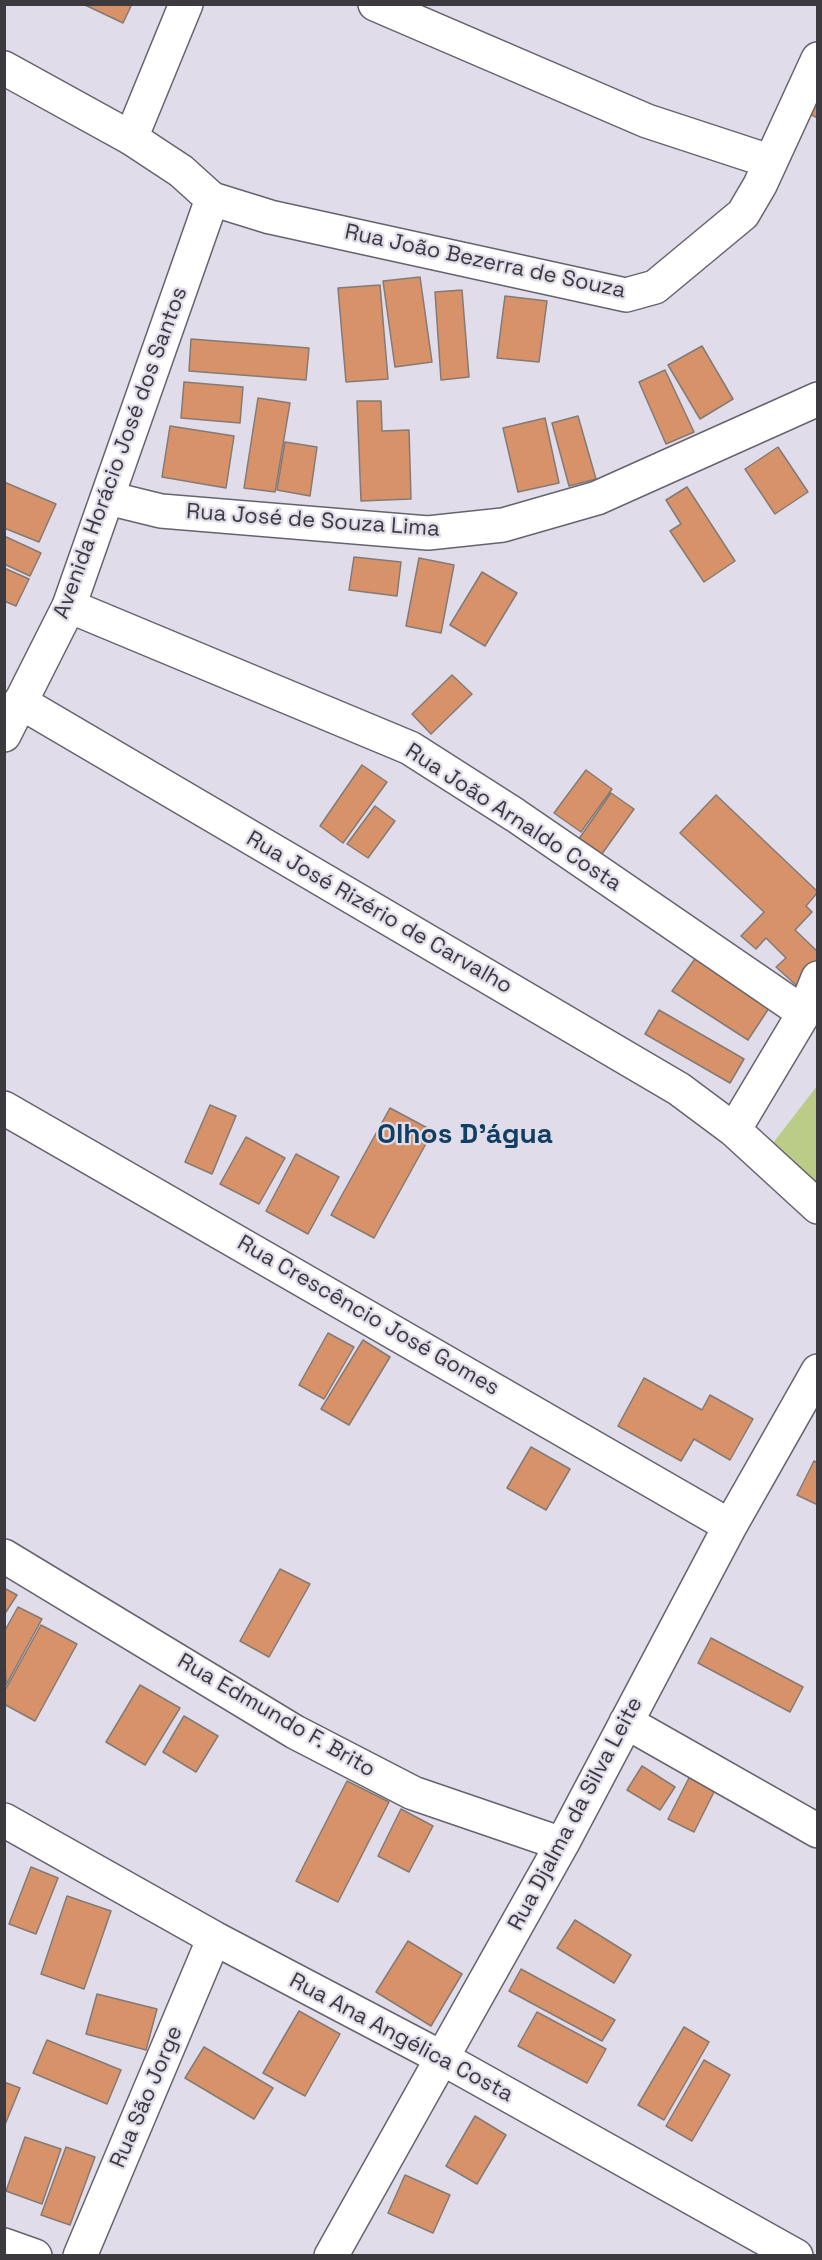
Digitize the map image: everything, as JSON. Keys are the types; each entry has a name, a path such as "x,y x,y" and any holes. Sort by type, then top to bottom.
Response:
{"street":[{"path":"131,138 186,4"},
{"path":"375,4 647,121 769,161"},
{"name":"Rua João Bezerra de Souza","path":"212,199 270,217 626,295 655,287 743,214 760,185 769,161 818,59"},
{"path":"4,68 131,138 181,171 212,199"},
{"name":"Avenida Horácio José dos Santos","path":"4,735 69,606 212,199"},
{"name":"Rua José de Souza Lima","path":"108,498 160,511 428,533 503,525 597,498 818,399"},
{"name":"Rua João Arnaldo Costa","path":"69,606 410,748 811,1009"},
{"name":"Rua José Rizério de Carvalho","path":"20,702 679,1089 734,1130 818,1207"},
{"path":"734,1130 811,1009 818,978"},
{"name":"Rua Crescêncio José Gomes","path":"4,1108 730,1526"},
{"name":"Rua Djalma da Silva Leite","path":"331,2256 562,1844 730,1526 818,1371"},
{"name":"Rua Edmundo F. Brito","path":"4,1556 295,1732 413,1793 562,1844"},
{"path":"626,1722 818,1831"},
{"name":"Rua Ana Angélica Costa","path":"4,1820 214,1938 442,2058 796,2256"},
{"name":"Rua São Jorge","path":"80,2256 214,1938"},
{"path":"4,2246 35,2256"}],"green space":[{"path":"817,1086 817,1191 770,1147"}],"building":[{"path":"83,4 132,4 123,23"},
{"path":"818,97 818,118 809,114"},
{"path":"420,277 432,362 395,367 383,281"},
{"path":"380,285 388,379 346,382 338,288"},
{"path":"462,290 469,377 441,380 435,292"},
{"path":"505,296 547,301 539,362 497,358"},
{"path":"191,339 309,348 306,380 189,371"},
{"path":"702,346 733,399 700,419 668,365"},
{"path":"665,370 694,432 666,444 639,382"},
{"path":"184,382 243,387 240,423 181,418"},
{"path":"258,398 290,403 275,492 244,488"},
{"path":"357,401 381,401 382,431 409,430 411,499 361,501"},
{"path":"578,416 596,479 569,486 552,423"},
{"path":"545,418 559,483 518,492 503,428"},
{"path":"170,426 234,436 226,488 162,477"},
{"path":"285,442 317,447 310,496 277,490"},
{"path":"778,447 808,492 775,514 745,469"},
{"path":"4,482 56,504 39,542 4,528"},
{"path":"687,487 735,561 704,582 670,531 681,524 666,500"},
{"path":"4,536 41,553 30,576 4,564"},
{"path":"354,557 401,562 397,596 349,590"},
{"path":"419,558 454,565 441,633 406,626"},
{"path":"4,568 29,579 16,606 4,601"},
{"path":"482,572 517,593 485,646 450,625"},
{"path":"452,675 472,694 431,734 412,714"},
{"path":"362,765 387,782 343,843 320,826"},
{"path":"586,770 612,789 581,832 554,813"},
{"path":"611,793 634,809 599,858 576,843"},
{"path":"716,795 818,892 806,906 812,912 795,930 818,952 818,962 796,985 776,967 786,958 766,938 756,949 741,936 764,912 680,833"},
{"path":"375,806 395,821 368,858 347,844"},
{"path":"697,956 771,1005 748,1040 672,991"},
{"path":"659,1010 744,1059 730,1083 645,1034"},
{"path":"210,1105 236,1116 212,1174 185,1162"},
{"path":"390,1108 433,1131 374,1238 331,1215"},
{"path":"246,1137 285,1158 259,1204 220,1184"},
{"path":"296,1154 339,1177 308,1234 266,1211"},
{"path":"328,1333 354,1347 324,1399 299,1385"},
{"path":"363,1340 390,1357 349,1425 321,1409"},
{"path":"644,1378 702,1410 710,1395 753,1419 730,1460 694,1439 681,1461 618,1426"},
{"path":"531,1447 570,1469 546,1510 507,1488"},
{"path":"814,1461 818,1463 818,1505 797,1495"},
{"path":"280,1569 310,1584 269,1657 240,1641"},
{"path":"4,1588 17,1595 4,1615"},
{"path":"18,1607 42,1619 6,1685 4,1632"},
{"path":"41,1625 77,1644 35,1721 4,1704 4,1692"},
{"path":"711,1638 803,1687 790,1712 698,1663"},
{"path":"140,1685 180,1708 145,1765 106,1742"},
{"path":"184,1716 218,1736 196,1772 163,1752"},
{"path":"642,1766 675,1787 660,1810 627,1790"},
{"path":"691,1774 716,1788 694,1832 668,1819"},
{"path":"347,1781 389,1802 338,1902 296,1881"},
{"path":"401,1809 433,1826 409,1872 378,1856"},
{"path":"31,1867 58,1878 36,1934 9,1924"},
{"path":"67,1896 111,1911 84,1989 41,1974"},
{"path":"575,1920 631,1955 614,1983 557,1948"},
{"path":"408,1941 462,1974 431,2026 376,1992"},
{"path":"521,1969 615,2020 602,2041 509,1991"},
{"path":"97,1994 157,2009 146,2050 86,2034"},
{"path":"299,2011 340,2034 305,2096 263,2073"},
{"path":"537,2012 606,2049 587,2083 518,2046"},
{"path":"684,2027 709,2042 664,2120 638,2105"},
{"path":"47,2040 121,2070 107,2104 33,2073"},
{"path":"204,2047 273,2088 254,2119 185,2078"},
{"path":"704,2060 730,2075 692,2141 666,2126"},
{"path":"4,2082 20,2088 4,2127"},
{"path":"475,2116 506,2135 477,2184 446,2166"},
{"path":"25,2137 61,2149 42,2204 6,2191"},
{"path":"66,2147 95,2157 70,2225 41,2215"},
{"path":"405,2175 450,2195 433,2233 388,2213"}],"district":[{"name":"Olhos D'água","path":"465,1135"}]}
